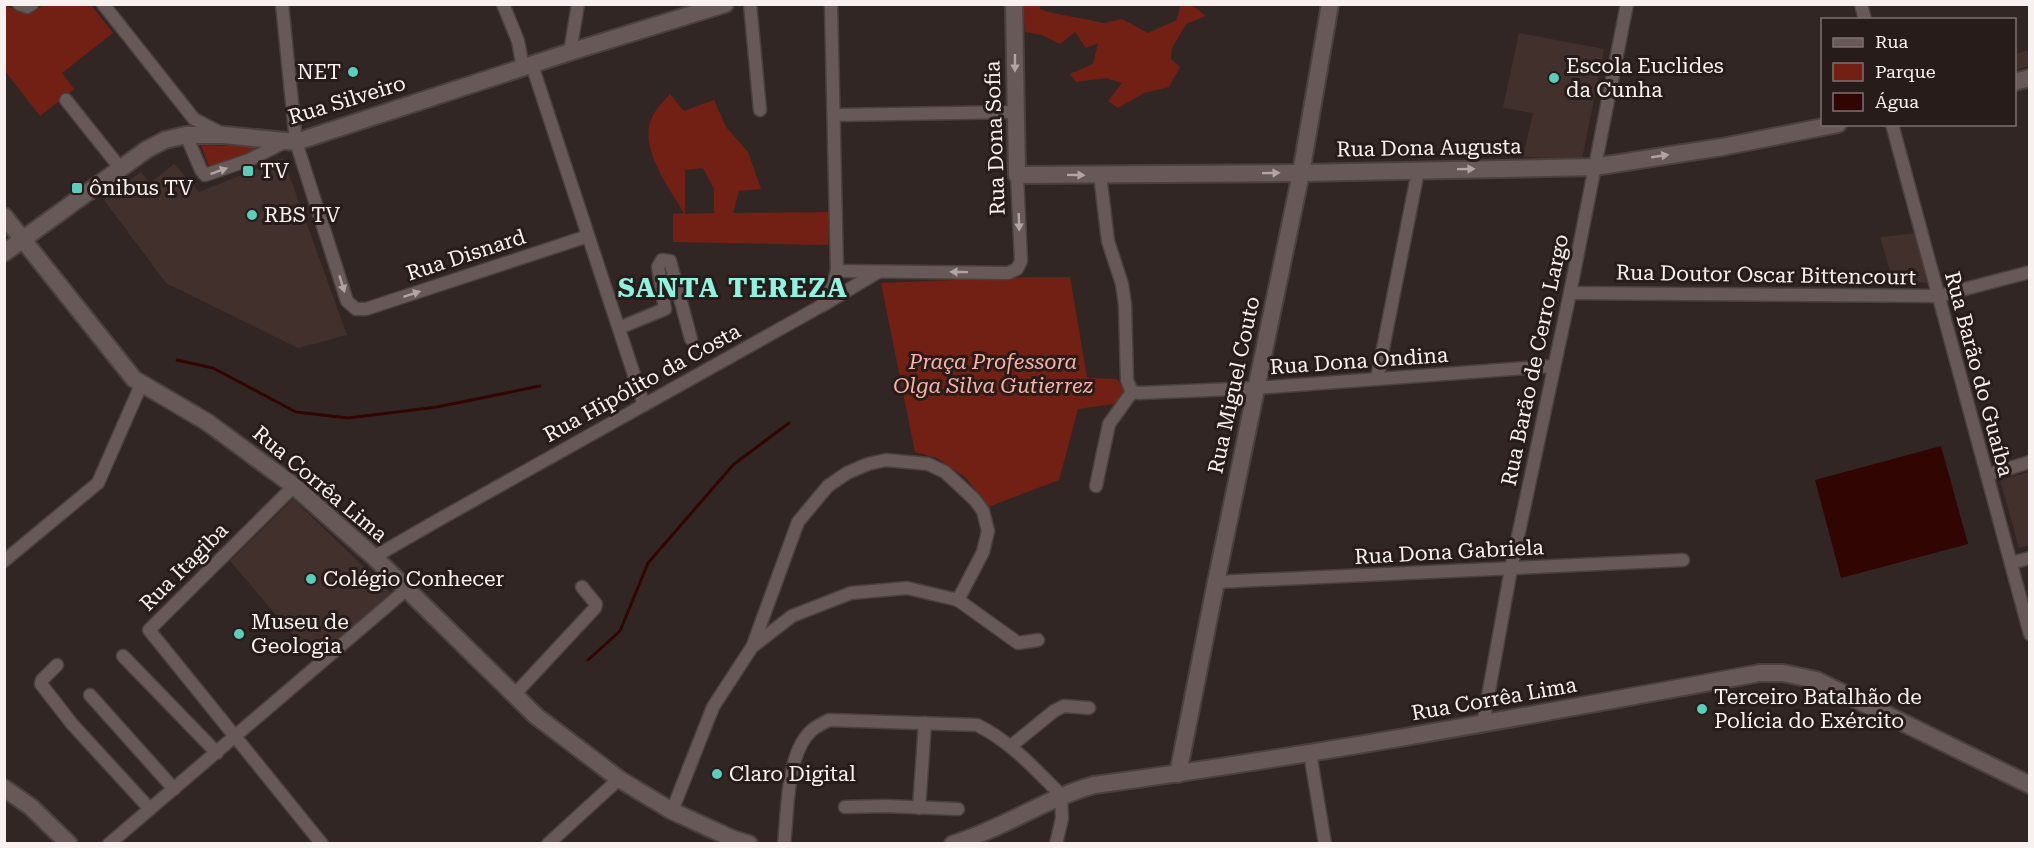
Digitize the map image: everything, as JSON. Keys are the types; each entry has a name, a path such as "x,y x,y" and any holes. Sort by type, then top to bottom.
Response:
{"street":[{"path":"19,4 27,7 32,4"},
{"path":"103,4 194,119 224,135"},
{"path":"186,135 205,175 249,160 290,142 282,4"},
{"path":"503,4 528,66 588,236 644,405"},
{"path":"570,52 578,4"},
{"name":"Rua Silveiro","path":"4,253 146,150 165,140 186,135 224,135 290,142 725,4"},
{"path":"750,4 760,110"},
{"path":"821,306 832,288 837,271 831,4"},
{"name":"Rua Dona Sofia","path":"879,272 1008,273 1017,269 1021,261 1015,112 1014,4"},
{"name":"Rua Miguel Couto","path":"1178,774 1301,173 1330,4"},
{"name":"Rua Barão de Cerro Largo","path":"1483,724 1511,569 1570,293 1627,4"},
{"path":"66,100 121,169"},
{"path":"835,115 1015,112"},
{"name":"Rua Dona Augusta","path":"1017,175 1301,173 1594,167 1722,147 1828,126"},
{"name":"Rua Barão do Guaíba","path":"1893,126 2030,634"},
{"name":"Rua Disnard","path":"290,142 334,256 347,301 356,309 366,309 588,236"},
{"path":"1377,379 1418,171"},
{"path":"1096,486 1109,424 1132,392 1127,380 1122,284 1108,241 1100,175"},
{"name":"Rua Corrêa Lima","path":"4,216 141,385 207,422 294,486 374,557 536,716 619,778 672,811 738,842"},
{"path":"619,328 665,309 658,267 662,260 670,261 691,339"},
{"path":"837,271 879,272"},
{"name":"Rua Hipólito da Costa","path":"374,557 879,272"},
{"name":"Rua Doutor Oscar Bittencourt","path":"1570,293 1938,296 2030,272"},
{"name":"Rua Dona Ondina","path":"1132,392 1256,388 1554,366"},
{"path":"4,561 98,483 141,385"},
{"path":"672,811 713,707 752,647 770,604 798,522 828,486 847,473 868,464 886,460 928,464 945,472 975,500 983,512 988,531 983,552 958,600"},
{"path":"1987,475 2030,462"},
{"name":"Rua Itagiba","path":"236,737 149,630 294,486"},
{"path":"2011,563 2030,558"},
{"name":"Rua Dona Gabriela","path":"1216,582 1683,560"},
{"path":"514,695 595,608 596,604 582,587"},
{"path":"752,647 792,616 851,593 907,588 958,600 1018,643 1038,640"},
{"path":"109,843 407,589"},
{"path":"123,656 216,753"},
{"path":"57,665 42,680 41,684 72,724 150,809"},
{"name":"Rua Corrêa Lima","path":"953,843 976,837 1061,795 1094,785 1178,774 1483,724 1760,673 1783,673 1816,680 2030,785"},
{"path":"90,695 174,789"},
{"path":"1011,746 1054,711 1064,706 1089,708"},
{"path":"784,843 793,763 800,744 812,730 829,720 977,725 993,732 1011,746 1061,795 1062,818 1056,843"},
{"path":"919,808 925,723"},
{"path":"236,737 322,843"},
{"path":"1310,753 1324,843"},
{"path":"548,843 619,778"},
{"path":"4,788 31,807 69,843"},
{"path":"845,807 958,809"}],"shaded area":[{"name":"Escola Euclides da Cunha","path":"1519,33 1604,49 1582,159 1523,157 1533,113 1503,108"},
{"path":"2029,50 2029,66 2016,70 2016,54"},
{"path":"283,158 347,335 298,348 166,283 104,200 141,172 150,183 174,164 199,192"},
{"path":"1917,233 1930,283 1893,281 1880,237"},
{"path":"2029,472 2029,545 2019,548 2000,480"},
{"name":"Colégio Conhecer","path":"293,499 391,593 314,659 230,561"}],"green space":[{"path":"4,5 27,14 44,5 91,5 113,33 62,73 74,89 40,116 5,71"},
{"path":"1023,5 1040,5 1040,9 1048,12 1104,23 1122,19 1148,33 1177,20 1180,5 1192,5 1206,16 1186,24 1172,48 1171,59 1180,67 1169,87 1144,93 1118,108 1108,101 1122,83 1106,78 1076,82 1070,74 1093,64 1098,43 1086,48 1075,32 1060,44 1042,35 1025,32"},
{"path":"670,94 684,111 714,100 726,127 748,152 761,189 739,191 733,213 829,212 828,245 673,242 673,214 684,213 656,164 649,137 650,124 655,112","holes":["703,168 714,189 714,213 685,214 685,170"]},
{"path":"201,145 270,147 211,172"},
{"name":"Praça Professora Olga Silva Gutierrez","path":"1070,277 1087,378 1117,379 1127,395 1121,403 1078,409 1059,480 988,507 966,478 937,458 915,452 881,283"}],"water":[{"path":"1941,446 1968,544 1841,578 1815,480"}],"waterway":[{"path":"177,360 213,368 296,412 348,418 437,407 540,386"},
{"path":"588,660 620,631 648,563 733,465 789,423"}],"place":[{"name":"NET","path":"353,72"},
{"name":"Escola Euclides da Cunha","path":"1554,78"},
{"name":"TV","path":"248,171"},
{"name":"ônibus TV","path":"77,188"},
{"name":"RBS TV","path":"252,215"},
{"name":"Colégio Conhecer","path":"311,579"},
{"name":"Museu de Geologia","path":"239,634"},
{"name":"Terceiro Batalhão de Polícia do Exército","path":"1702,709"},
{"name":"Claro Digital","path":"717,774"}],"district":[{"name":"SANTA TEREZA","path":"733,288"}]}
